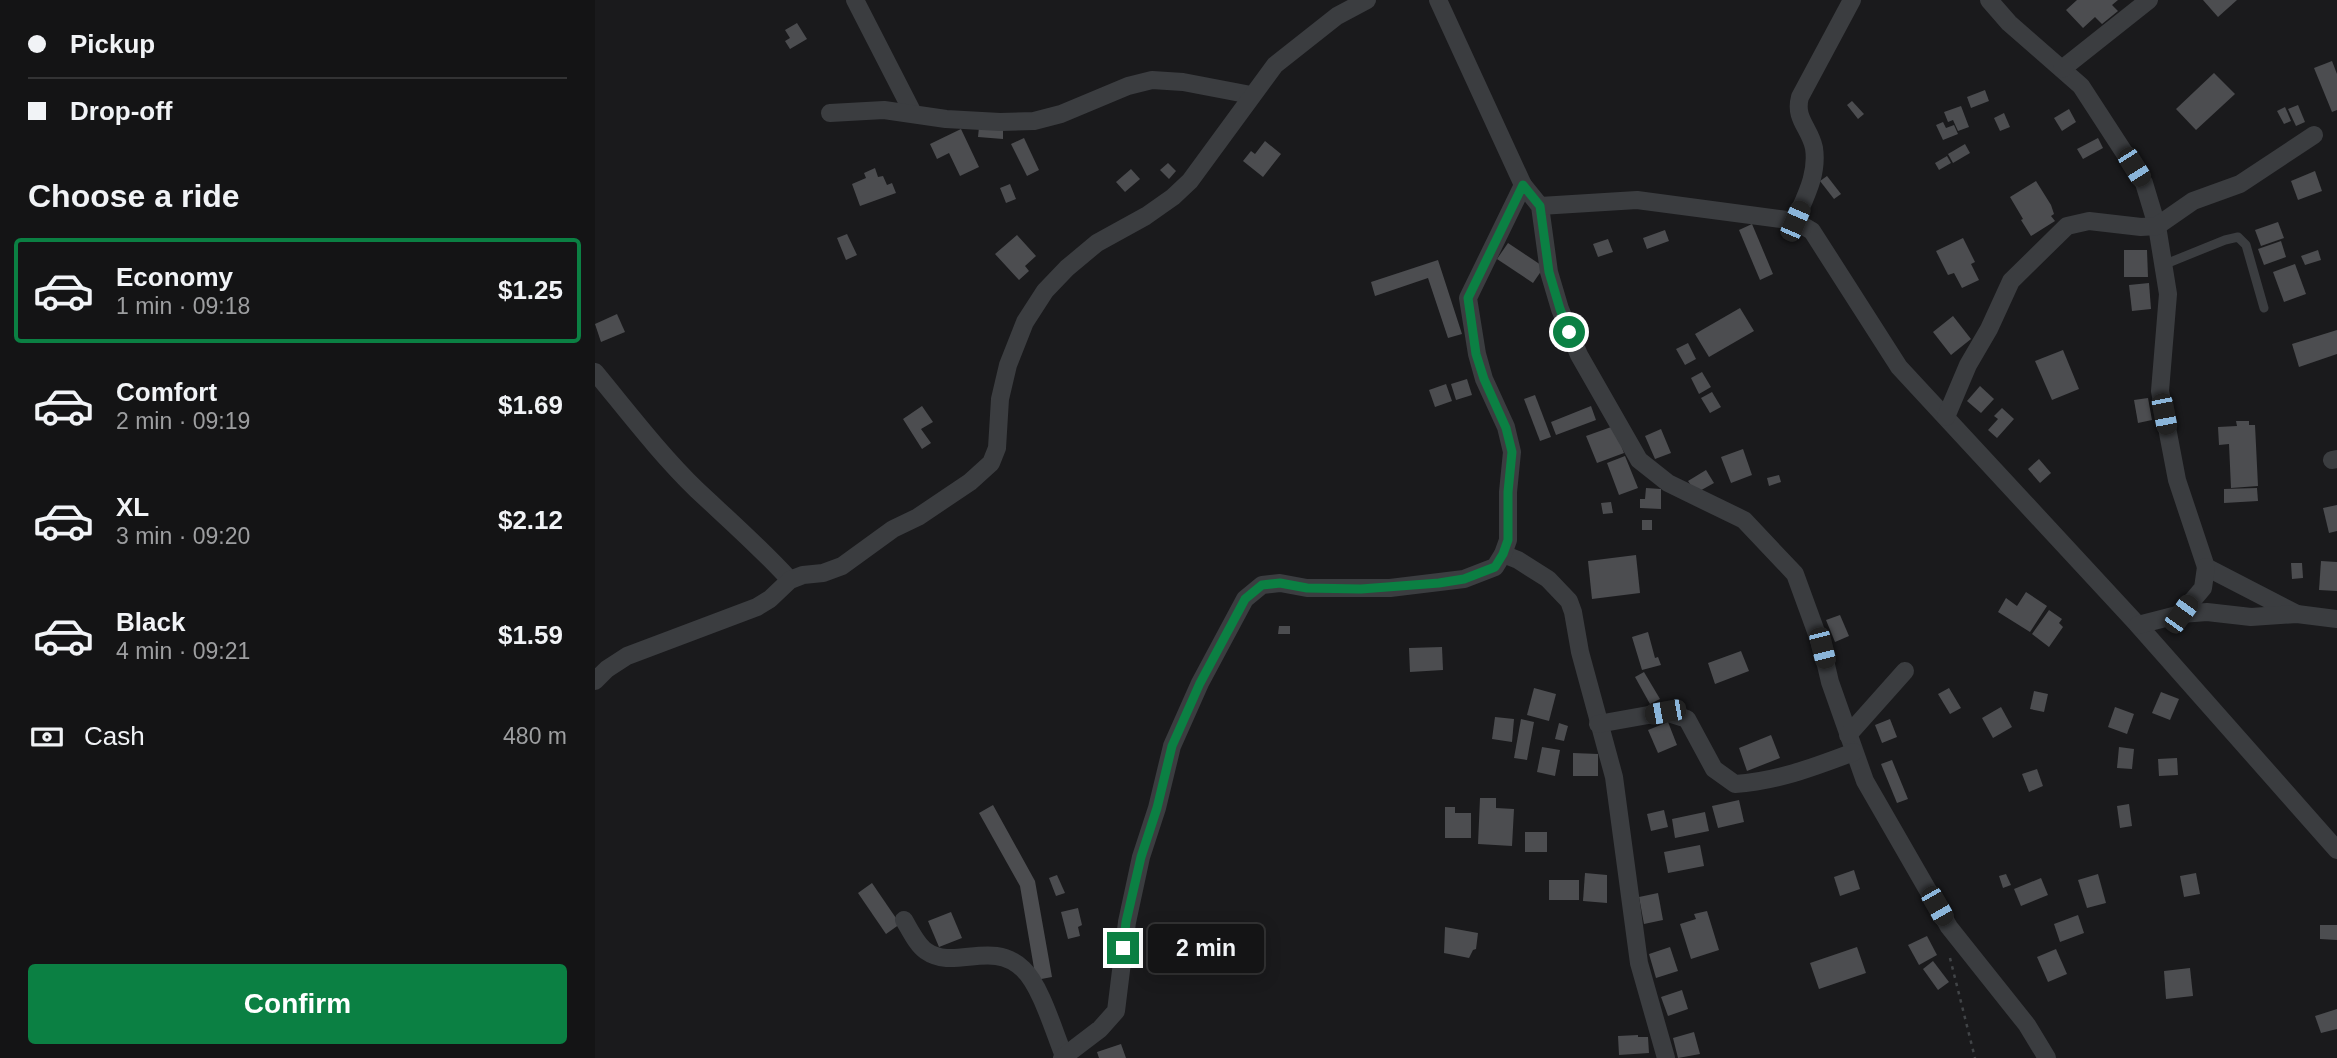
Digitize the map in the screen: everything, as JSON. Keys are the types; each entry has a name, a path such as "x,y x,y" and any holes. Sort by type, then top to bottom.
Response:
{"street":[{"path":"855,0 913,113"},
{"path":"595,681 627,656 757,607 790,580 842,566 893,529 918,517 970,482 991,463 997,448 1000,398 1008,365 1025,322 1045,291 1097,243 1146,216 1173,197 1190,181 1275,65 1337,16 1367,0"},
{"path":"1438,0 1523,185 1540,206 1549,272 1560,309 1579,355 1618,424 1639,460 1668,483 1744,520 1795,574 1865,781 1949,927 2027,1025 2047,1058"},
{"path":"1795,221 1815,174 1814,147 1797,108 1800,97 1852,0"},
{"path":"1989,0 2009,23 2081,86 2144,183 2157,226 2168,294 2159,391 2177,480 2206,567 2203,588 2181,614"},
{"path":"2062,69 2149,0"},
{"path":"830,113 884,110 946,119 1034,121 1061,114 1128,86 1152,80 1183,82 1251,95"},
{"path":"1946,417 1968,365 1989,329 2011,281 2067,226 2089,221 2141,228 2157,226 2193,201 2240,184 2314,135"},
{"path":"904,920 923,950 936,957 993,954 1007,958 1022,968 1032,980 1063,1057 1100,1029 1116,1011 1126,922 1172,746 1200,683 1245,599 1262,585 1280,583 1307,588 1361,589 1439,583 1464,579 1495,567 1508,540 1508,492 1512,452 1506,428 1476,354 1468,298 1523,185"},
{"path":"1540,206 1637,200 1795,221 1812,231 1899,368 2138,625 2337,850"},
{"path":"595,372 640,427 696,488 759,546 790,580"},
{"path":"1503,554 1548,579 1569,601 1573,612 1580,652 1614,777 1639,963 1666,1058"},
{"path":"2206,567 2297,614"},
{"path":"2138,625 2181,614 2207,612 2251,617 2297,614 2337,619"},
{"path":"1598,724 1665,712 1687,719 1714,769 1735,784 1765,782 1809,769 1851,743 1905,671"}],"lane":[{"path":"2162,266 2238,237 2246,245 2264,308"}],"path":[{"path":"1949,927 1951,963 1975,1058"}],"building":[{"path":"2077,0 2118,0 2112,5 2118,11 2102,24 2095,17 2083,28 2066,10"},
{"path":"2203,0 2237,0 2218,17"},
{"path":"797,23 807,39 790,49 785,41 790,38 785,30"},
{"path":"2332,61 2337,74 2337,110 2332,112 2314,68"},
{"path":"2214,73 2235,94 2196,130 2176,109"},
{"path":"1985,90 1989,101 1971,108 1967,97"},
{"path":"1852,101 1864,114 1858,119 1847,105"},
{"path":"2298,105 2305,122 2296,126 2288,109"},
{"path":"1961,106 1969,127 1958,131 1953,120 1948,122 1944,112"},
{"path":"2285,107 2291,121 2284,124 2277,111"},
{"path":"2069,109 2076,122 2062,131 2054,118"},
{"path":"2004,113 2010,127 2000,131 1994,118"},
{"path":"1943,122 1946,128 1954,125 1958,134 1943,140 1936,125"},
{"path":"979,127 1003,128 1003,139 978,137"},
{"path":"961,129 979,167 960,176 949,153 937,159 930,144"},
{"path":"1024,138 1039,170 1027,176 1011,144"},
{"path":"2098,138 2103,148 2083,159 2077,149"},
{"path":"1265,141 1281,154 1263,177 1243,161 1251,151 1255,154"},
{"path":"1965,144 1970,153 1953,163 1948,154"},
{"path":"1947,156 1951,163 1939,170 1935,163"},
{"path":"1168,163 1176,171 1169,179 1160,170"},
{"path":"875,168 878,177 883,176 887,185 892,183 896,193 860,206 852,184 866,178 864,173"},
{"path":"1131,169 1140,179 1125,192 1116,182"},
{"path":"2315,171 2322,191 2298,200 2291,181"},
{"path":"1827,176 1841,194 1834,199 1820,181"},
{"path":"2036,181 2051,205 2054,214 2051,216 2055,221 2031,236 2010,197"},
{"path":"1010,184 1016,199 1006,203 1000,188"},
{"path":"2278,222 2284,238 2261,246 2255,230"},
{"path":"1752,224 1773,274 1760,280 1739,230"},
{"path":"1665,230 1669,241 1647,249 1643,238"},
{"path":"847,234 857,255 846,260 837,238"},
{"path":"1017,235 1036,256 1025,266 1029,271 1019,280 995,254"},
{"path":"1963,238 1975,262 1971,264 1979,280 1962,288 1954,273 1948,275 1936,251"},
{"path":"1608,239 1613,252 1598,257 1593,244"},
{"path":"2281,241 2286,257 2264,265 2258,249"},
{"path":"1508,243 1544,267 1533,283 1497,259"},
{"path":"2124,250 2147,250 2148,277 2124,277"},
{"path":"2318,250 2321,260 2305,265 2301,256"},
{"path":"1438,260 1462,334 1448,338 1428,278 1375,296 1371,282"},
{"path":"2295,264 2306,294 2284,302 2273,272"},
{"path":"2149,283 2151,309 2132,311 2129,285"},
{"path":"1740,308 1754,331 1709,357 1695,334"},
{"path":"617,314 625,332 601,342 595,324"},
{"path":"1953,316 1971,339 1951,355 1933,332"},
{"path":"2337,330 2337,354 2299,367 2292,344"},
{"path":"1688,343 1696,359 1685,365 1676,349"},
{"path":"2063,350 2079,389 2052,400 2035,361"},
{"path":"1702,372 1711,387 1699,394 1691,378"},
{"path":"1467,379 1472,395 1456,400 1451,384"},
{"path":"1446,384 1452,401 1435,407 1429,390"},
{"path":"1980,386 1994,399 1981,413 1967,401"},
{"path":"1712,392 1721,407 1710,413 1701,398"},
{"path":"1535,395 1551,437 1540,441 1524,399"},
{"path":"2148,398 2152,420 2138,423 2134,400"},
{"path":"922,406 933,422 921,429 931,443 922,449 903,419"},
{"path":"1591,406 1596,420 1556,435 1551,422"},
{"path":"2002,408 2014,419 1997,438 1988,430 1998,419 1994,416"},
{"path":"2236,421 2249,421 2249,425 2255,425 2258,486 2231,488 2229,444 2219,445 2218,427 2237,426"},
{"path":"1614,426 1624,453 1597,463 1586,436"},
{"path":"1661,429 1671,453 1655,459 1645,436"},
{"path":"1743,449 1752,475 1731,483 1721,457"},
{"path":"1625,456 1638,488 1619,495 1607,463"},
{"path":"2039,459 2051,473 2040,483 2028,469"},
{"path":"1706,470 1714,483 1696,493 1688,481"},
{"path":"1779,475 1781,482 1769,486 1767,478"},
{"path":"1646,488 1661,489 1661,509 1640,508 1640,499 1645,499"},
{"path":"2257,488 2258,501 2224,503 2224,489"},
{"path":"1611,502 1613,513 1603,514 1601,503"},
{"path":"2337,505 2337,531 2329,533 2323,508"},
{"path":"1642,520 1652,520 1652,530 1642,530"},
{"path":"1636,555 1640,593 1592,599 1588,561"},
{"path":"2321,561 2337,562 2337,591 2319,590"},
{"path":"2291,563 2302,563 2303,578 2292,579"},
{"path":"2026,592 2047,606 2030,632 1998,612 2006,598 2017,606"},
{"path":"2049,610 2062,619 2059,623 2063,627 2049,647 2032,634"},
{"path":"1840,615 1849,636 1835,642 1826,620"},
{"path":"1279,626 1290,626 1290,634 1278,634"},
{"path":"1648,632 1655,658 1658,657 1661,665 1642,670 1632,637"},
{"path":"1442,647 1443,670 1410,672 1409,648"},
{"path":"1741,651 1749,671 1715,684 1708,663"},
{"path":"1644,672 1660,699 1650,704 1635,677"},
{"path":"1534,688 1556,694 1549,721 1527,715"},
{"path":"1949,688 1961,708 1950,714 1938,694"},
{"path":"2034,691 2048,694 2044,712 2030,709"},
{"path":"2161,692 2179,699 2170,720 2152,713"},
{"path":"2001,707 2012,727 1993,738 1982,718"},
{"path":"2115,707 2134,714 2127,734 2108,727"},
{"path":"1495,717 1514,719 1512,742 1492,739"},
{"path":"1521,719 1534,722 1527,760 1514,758"},
{"path":"1890,719 1897,737 1882,743 1875,725"},
{"path":"1668,722 1677,745 1658,753 1648,730"},
{"path":"1559,723 1568,726 1564,741 1555,739"},
{"path":"1771,735 1780,758 1747,771 1739,748"},
{"path":"1542,747 1560,750 1555,776 1537,772"},
{"path":"2119,747 2134,749 2132,769 2117,768"},
{"path":"1573,753 1598,754 1598,776 1573,776"},
{"path":"2177,758 2178,775 2159,776 2158,759"},
{"path":"1892,760 1908,799 1897,803 1881,764"},
{"path":"2037,769 2043,786 2029,792 2022,774"},
{"path":"1480,798 1496,798 1496,808 1514,809 1512,846 1478,844"},
{"path":"1739,800 1744,822 1718,828 1712,806"},
{"path":"2129,804 2132,826 2120,828 2117,806"},
{"path":"993,805 1035,881 1052,977 1036,980 1020,886 979,813"},
{"path":"1445,807 1455,807 1455,813 1471,813 1471,838 1445,838"},
{"path":"1664,810 1668,827 1651,831 1647,814"},
{"path":"1705,812 1709,831 1675,838 1672,819"},
{"path":"1525,832 1547,832 1547,852 1525,852"},
{"path":"1700,845 1704,866 1668,873 1664,852"},
{"path":"1854,870 1860,889 1840,896 1834,877"},
{"path":"1585,873 1607,875 1607,903 1583,901"},
{"path":"2196,873 2200,894 2184,897 2180,876"},
{"path":"2006,874 2011,885 2003,888 1999,876"},
{"path":"2098,874 2106,903 2087,908 2078,880"},
{"path":"1057,875 1065,893 1056,896 1049,878"},
{"path":"2041,878 2048,895 2021,906 2014,889"},
{"path":"1549,880 1579,880 1579,900 1549,900"},
{"path":"872,883 900,924 886,934 858,893"},
{"path":"1658,893 1663,920 1644,924 1639,897"},
{"path":"1078,908 1082,925 1078,927 1080,936 1068,939 1061,912"},
{"path":"1707,911 1719,950 1691,959 1680,924 1696,919 1694,914"},
{"path":"951,912 962,938 939,947 928,921"},
{"path":"2078,915 2084,933 2060,942 2054,924"},
{"path":"2320,925 2337,925 2337,940 2320,939"},
{"path":"1445,927 1478,933 1476,949 1469,958 1444,953"},
{"path":"1927,936 1937,955 1919,965 1908,945"},
{"path":"1670,947 1678,971 1656,978 1649,954"},
{"path":"1857,947 1866,973 1819,989 1810,963"},
{"path":"2056,949 2067,974 2048,982 2037,957"},
{"path":"1933,961 1949,982 1938,990 1923,969"},
{"path":"2190,968 2193,996 2166,999 2164,971"},
{"path":"1682,990 1688,1009 1668,1016 1661,997"},
{"path":"2337,1009 2337,1029 2321,1033 2315,1016"},
{"path":"1694,1032 1700,1054 1678,1058 1673,1038"},
{"path":"1618,1036 1648,1037 1649,1053 1619,1055"},
{"path":"1121,1044 1126,1058 1099,1058 1097,1052"}],"route":[{"path":"1123,948 1126,922 1141,857 1157,808 1172,746 1200,683 1245,599 1262,585 1280,583 1307,588 1361,589 1416,586 1464,579 1495,567 1503,554 1508,540 1508,492 1512,452 1506,428 1476,354 1468,298 1523,185 1540,206 1549,272 1569,332"}]}
